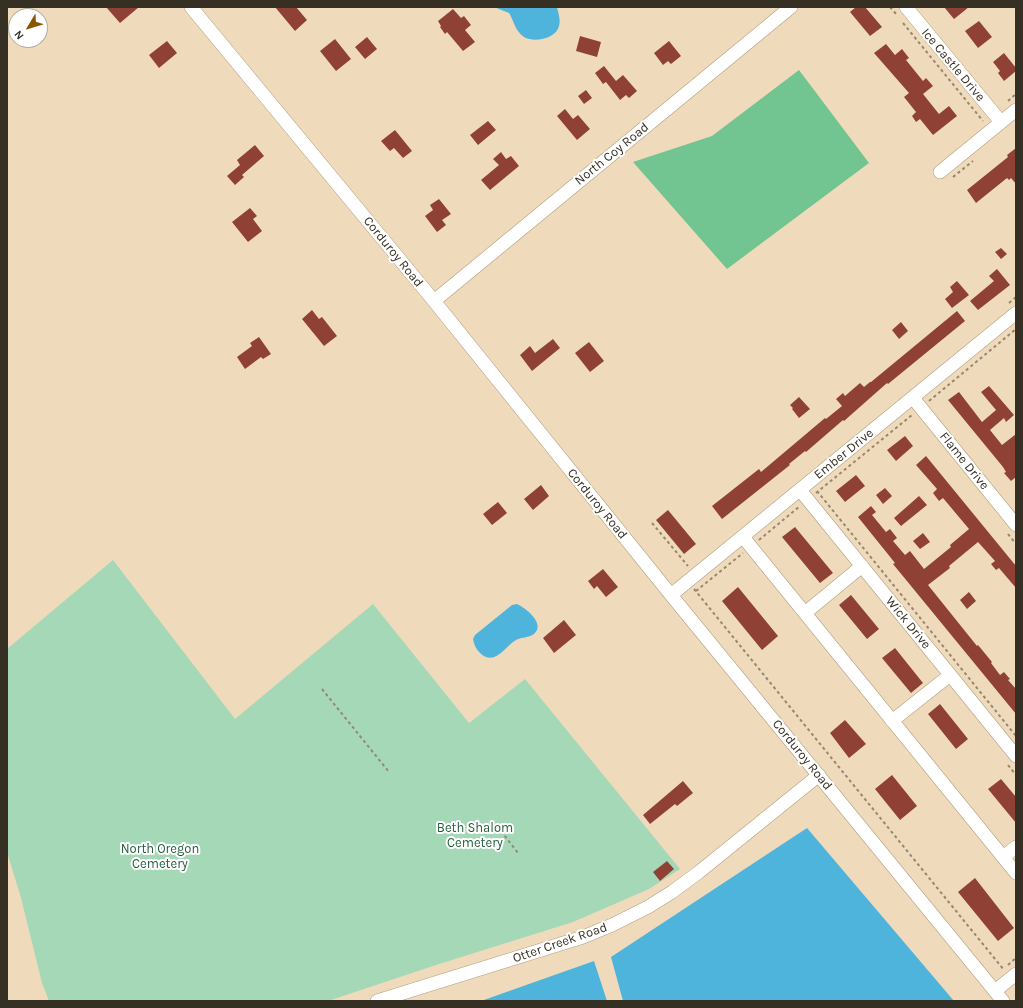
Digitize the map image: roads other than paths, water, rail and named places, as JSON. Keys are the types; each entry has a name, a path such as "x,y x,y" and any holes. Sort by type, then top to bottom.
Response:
{"street":[{"name":"Corduroy Road","path":"191,7 434,301 671,595 999,996"},
{"name":"North Coy Road","path":"434,301 791,7"},
{"name":"Ice Castle Drive","path":"906,7 1001,122"},
{"path":"940,172 1016,110"},
{"name":"Ember Drive","path":"671,595 743,537 806,497 917,403 1016,313"},
{"name":"Flame Drive","path":"917,403 1016,525"},
{"name":"Wick Drive","path":"806,497 1016,756"},
{"path":"743,537 1016,873"},
{"path":"805,613 862,566"},
{"path":"892,721 950,675"},
{"name":"Otter Creek Road","path":"377,1001 583,937 648,907 677,888 819,775"},
{"path":"1003,857 1016,847"},
{"path":"999,996 1013,976"}],"water":[{"path":"494,7 557,7 560,23 554,34 549,37 539,40 528,39 521,35 509,13"},
{"path":"517,604 533,617 538,626 537,630 532,635 516,640 495,657 485,657 475,647 473,639 475,635 512,605"},
{"path":"807,828 954,1001 623,1001 611,957"},
{"path":"594,961 607,1001 481,1001"}],"park label":[{"name":"Beth Shalom Cemetery","path":"475,836"},
{"name":"North Oregon Cemetery","path":"160,856"}]}
